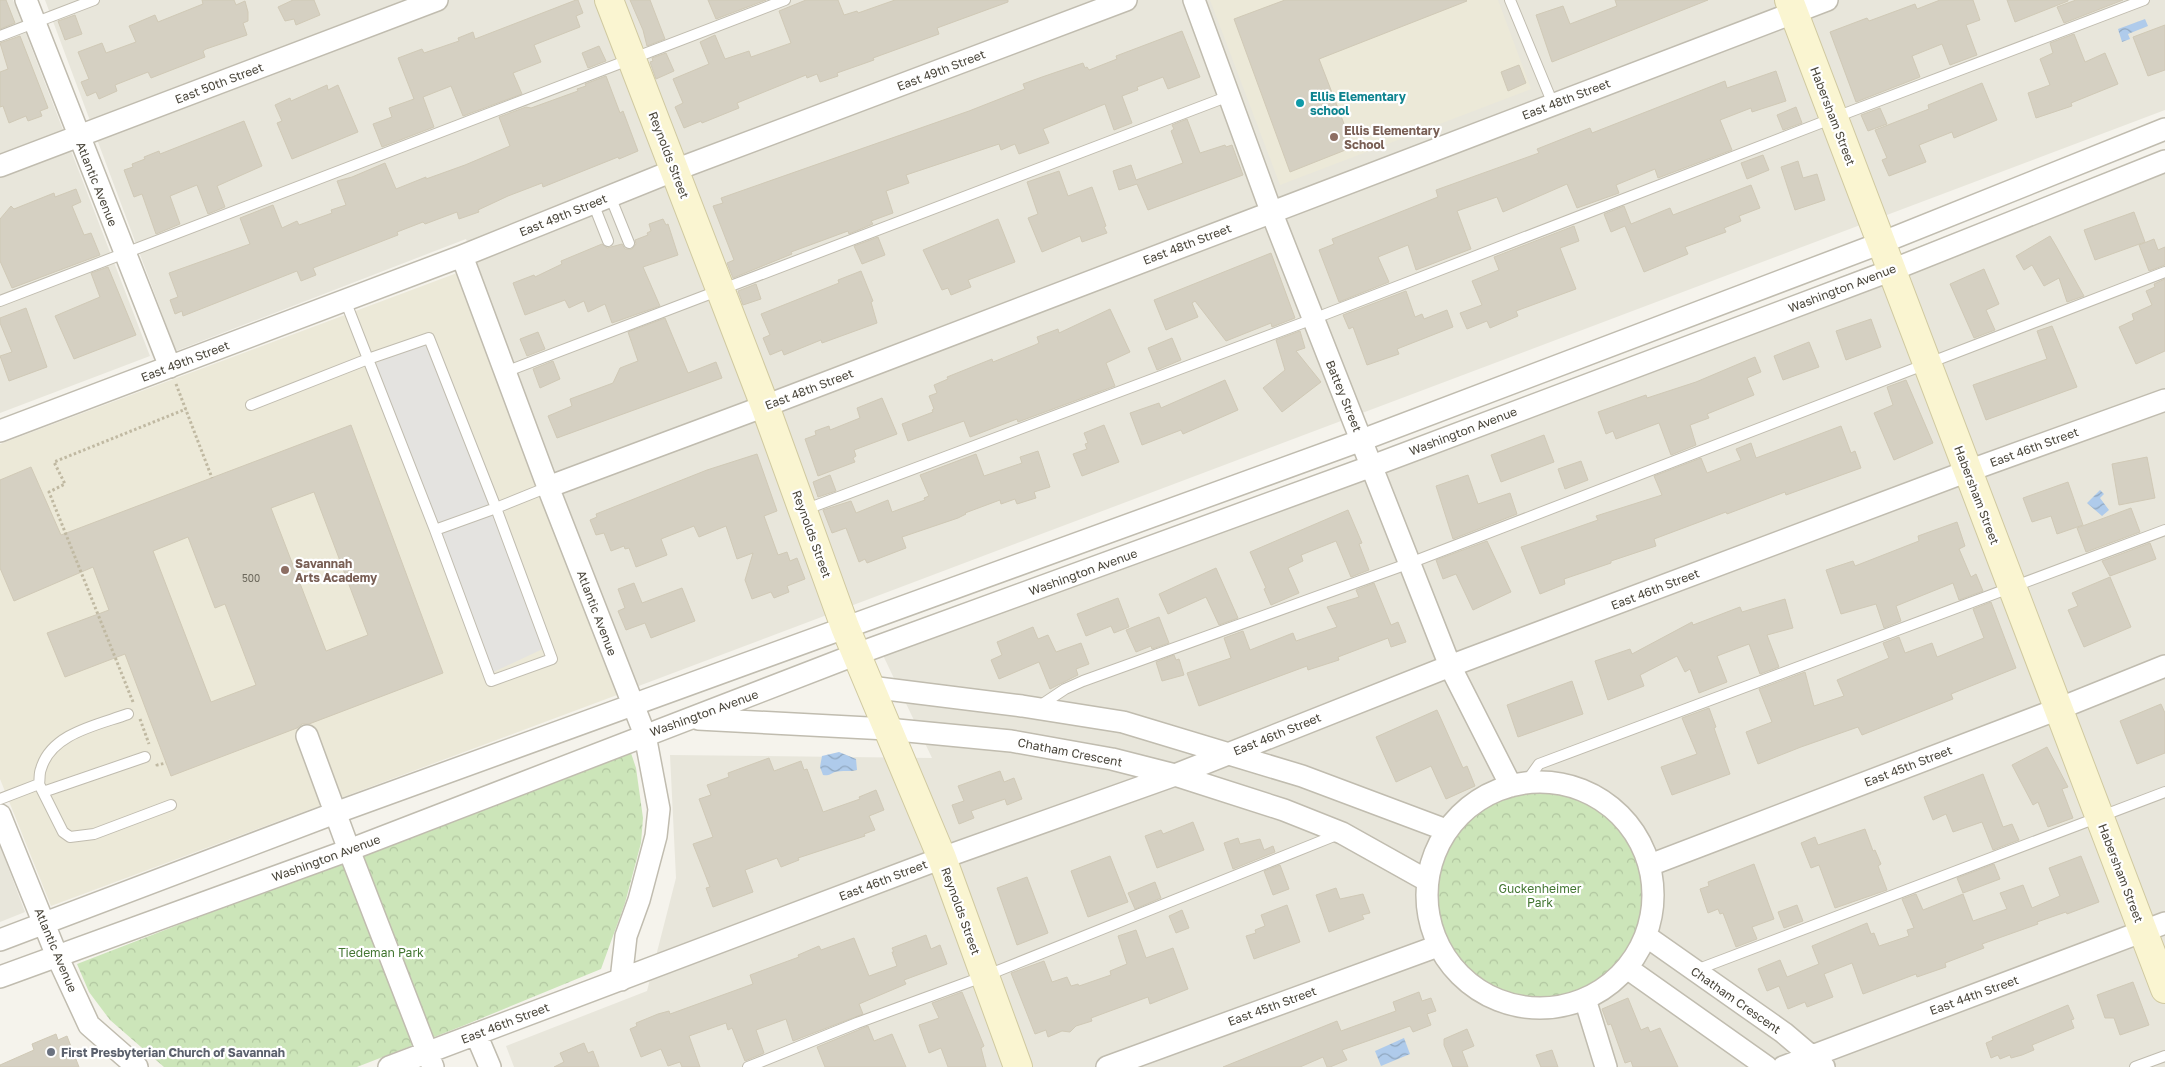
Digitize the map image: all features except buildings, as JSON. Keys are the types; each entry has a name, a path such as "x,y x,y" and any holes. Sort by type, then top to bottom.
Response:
{"street":[{"name":"Atlantic Avenue","path":"26,0 170,367"},
{"name":"East 50th Street","path":"0,166 438,0"},
{"name":"Reynolds Street","path":"609,0 765,406 845,627 942,858 1018,1067"},
{"name":"East 49th Street","path":"0,431 462,256 675,170 1126,0"},
{"name":"Battey Street","path":"1194,0 1271,212 1450,666 1518,784"},
{"name":"East 48th Street","path":"548,487 765,406 1553,104 1791,6 1827,0"},
{"name":"Habersham Street","path":"1791,6 2100,817 2154,928 2165,989"},
{"path":"0,940 335,813 1362,440 1881,243 2165,129"},
{"name":"Washington Avenue","path":"0,978 349,850 857,654 1372,466 1892,270 2165,161"},
{"name":"Atlantic Avenue","path":"462,256 548,487 645,735 659,809 656,836 639,900 626,936 621,980"},
{"name":"East 46th Street","path":"389,1067 430,1060 476,1034 942,858 1175,775 1450,666 1968,470 2165,400"},
{"name":"East 45th Street","path":"1650,865 2058,709 2165,666"},
{"path":"870,687 1036,708 1123,722 1230,753 1369,800 1446,830"},
{"name":"Chatham Crescent","path":"691,719 887,729 1011,741 1112,759 1175,775 1284,810 1342,833 1426,880"},
{"path":"307,736 430,1060"},
{"path":"1518,784 1561,784 1586,791 1608,804 1626,821 1636,835 1650,865 1653,901 1646,936 1627,968 1608,986 1585,999 1552,1008 1517,1006 1484,994 1456,973 1438,946 1430,925 1426,905 1426,880 1437,846 1446,830 1481,798 1518,784"},
{"name":"Atlantic Avenue","path":"0,815 57,956 89,1025 136,1067"},
{"name":"East 44th Street","path":"1783,1067 1817,1061 2154,928"},
{"name":"Chatham Crescent","path":"1646,936 1784,1033 1817,1061"},
{"name":"East 45th Street","path":"1107,1067 1438,946"},
{"path":"1627,968 1767,1067"},
{"path":"1585,999 1606,1067"},
{"path":"476,1034 490,1067"}],"lane":[{"path":"0,36 94,0"},
{"path":"0,301 784,0"},
{"path":"1510,0 1553,104"},
{"path":"803,510 1313,319 2144,0"},
{"path":"505,372 1229,96"},
{"path":"602,200 608,241"},
{"path":"602,200 629,244"},
{"path":"1036,708 1065,689 1083,681 1410,563 2165,272"},
{"path":"250,405 368,358 429,338 496,508 552,658 491,681 435,530 368,358 345,300"},
{"path":"435,530 548,487"},
{"path":"1518,784 1539,764 2165,530"},
{"path":"128,714 68,736 58,744 47,756 41,769 41,788 63,832 70,836 94,834 170,806"},
{"path":"0,799 41,788 150,753"},
{"path":"1695,971 2165,792"},
{"path":"748,1067 858,1023 985,976 1342,833"},
{"path":"2134,1067 2165,1056"}],"path":[{"path":"170,367 212,478"},
{"path":"166,763 158,765 150,753 82,572 49,492 65,484 54,462 186,409"}],"shaded area":[{"path":"0,0 13,0 150,356 0,413"},
{"path":"45,0 2165,0 2165,110 636,687 466,239 176,351"},
{"name":"Ellis Elementary School","path":"1210,0 1498,0 1531,89 1280,185"},
{"path":"2165,151 2165,1067 514,1067 506,1046 647,991 676,878 670,755 932,758 880,649"},
{"name":"Savannah Arts Academy","path":"457,273 617,695 51,906 0,779 0,444"},
{"path":"428,340 547,647 487,675 372,365"},
{"path":"0,846 25,912 0,922"}],"green space":[{"name":"Tiedeman Park","path":"630,750 636,768 643,818 641,843 625,903 601,969 357,1067 164,1067 110,1020 89,992 77,964"},
{"name":"Guckenheimer Park","path":"1540,782 1562,784 1593,795 1620,815 1640,842 1651,873 1653,895 1651,917 1640,948 1620,975 1593,995 1562,1006 1540,1008 1518,1006 1487,995 1460,975 1440,948 1429,917 1427,895 1429,873 1440,842 1460,815 1487,795 1518,784"}],"water":[{"path":"2145,19 2148,26 2128,34 2130,39 2122,42 2118,29"},
{"path":"2100,490 2104,494 2100,498 2109,510 2102,516 2087,503"},
{"path":"839,752 856,759 857,770 838,771 823,775 820,767 822,756"},
{"path":"1404,1038 1410,1054 1381,1066 1375,1051"}],"place":[{"name":"Ellis Elementary school","path":"1300,103"},
{"name":"Ellis Elementary School","path":"1334,137"},
{"name":"Savannah Arts Academy","path":"285,570"},
{"name":"First Presbyterian Church of Savannah","path":"51,1052"}]}
